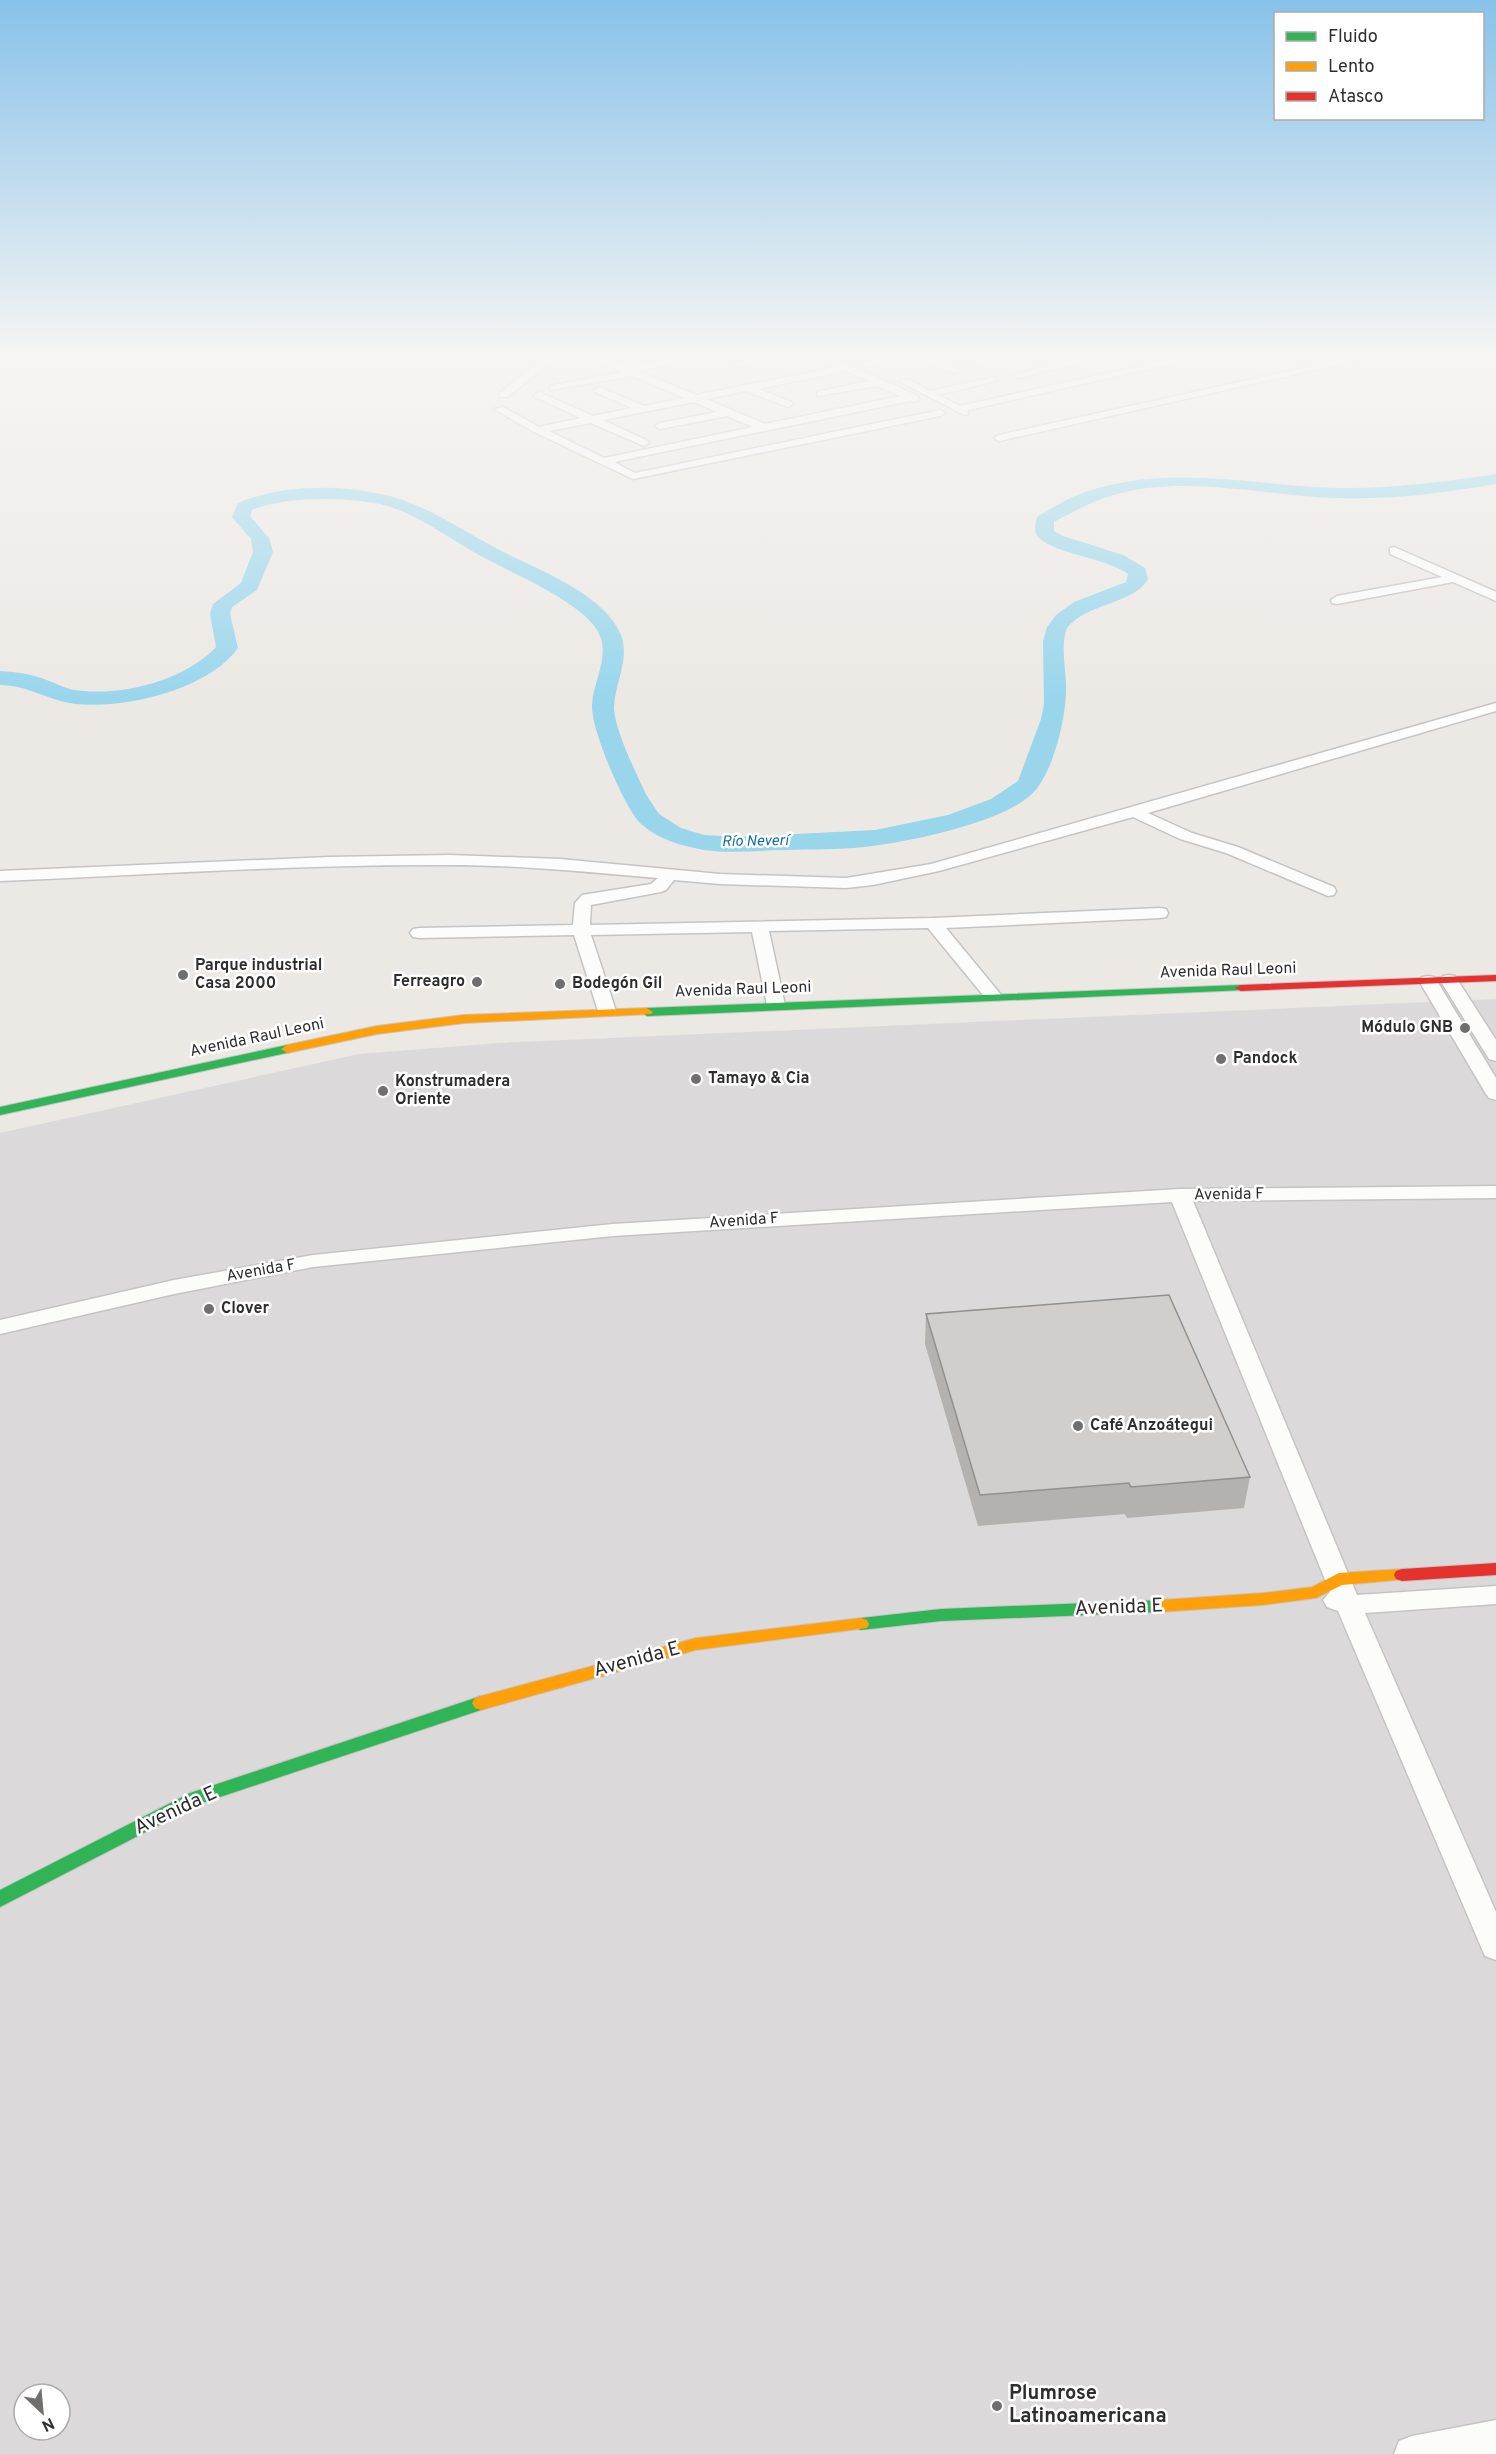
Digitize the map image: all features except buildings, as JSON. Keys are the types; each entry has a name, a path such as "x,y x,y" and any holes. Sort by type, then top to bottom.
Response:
{"main road":[{"name":"Avenida Raul Leoni","path":"0,1111 377,1030 464,1019 993,996 1430,991 1496,978"},
{"name":"Avenida Raul Leoni","path":"1454,987 1477,994"},
{"name":"Avenida Raul Leoni","path":"0,1122 364,1043 452,1032 1060,1006 1342,998"},
{"name":"Avenida E","path":"0,1899 196,1798 453,1710 696,1644 940,1615 1194,1605 1316,1592 1339,1579 1496,1569"}],"street":[{"path":"620,468 638,476 677,468"},
{"path":"1394,551 1496,597"},
{"path":"1337,600 1452,579"},
{"path":"0,876 329,862 450,860 560,864 731,879 846,883 873,880 933,868 1496,707"},
{"path":"1134,812 1186,836 1232,850 1328,891"},
{"path":"608,1011 580,931 583,903 588,899 655,888 660,886 671,873"},
{"path":"419,933 933,923 1160,914"},
{"path":"933,923 993,996"},
{"path":"759,926 776,1005"},
{"path":"1454,987 1496,1055"},
{"path":"1430,991 1496,1094"},
{"name":"Avenida F","path":"0,1327 174,1287 313,1261 613,1230 1180,1195 1496,1192"},
{"path":"1180,1195 1348,1605 1496,1947"},
{"name":"Avenida E","path":"1316,1592 1348,1605 1496,1595"},
{"path":"1412,2454 1496,2438"}],"shaded area":[{"path":"1496,999 1496,2454 0,2454 0,1133 359,1054 499,1043"}],"waterway":[{"name":"Río Neverí","path":"0,678 24,680 70,696 93,698 113,697 158,688 199,672 215,661 227,648 220,614 223,604 250,586 263,552 260,538 241,517 244,507 274,498 295,496 340,495 380,499 417,513 550,584 581,603 604,624 613,644 612,665 604,697 605,722 639,805 658,825 688,839 721,844 831,842 875,838 956,820 1000,804 1017,795 1028,785 1055,712 1053,641 1057,627 1072,612 1103,597 1134,586 1138,579 1138,572 1116,559 1056,540 1045,534 1045,520 1080,501 1115,489 1151,483 1187,482 1357,493 1417,490 1496,479"}],"traffic: fast":[{"path":"647,1012 1241,988"},
{"path":"0,1111 287,1049"},
{"path":"861,1624 941,1615 1160,1606"},
{"path":"0,1899 196,1798 481,1703"}],"traffic: slow":[{"path":"287,1049 377,1030 464,1019 647,1012"},
{"path":"1160,1606 1263,1599 1316,1592 1339,1579 1402,1575"},
{"path":"481,1703 696,1644 861,1624"}],"traffic: jam":[{"path":"1241,988 1496,978"},
{"path":"1402,1575 1496,1569"}],"place":[{"name":"Parque industrial Casa 2000","path":"183,975"},
{"name":"Ferreagro","path":"477,982"},
{"name":"Bodegón Gil","path":"560,984"},
{"name":"Módulo GNB","path":"1465,1028"},
{"name":"Pandock","path":"1221,1059"},
{"name":"Tamayo & Cia","path":"696,1079"},
{"name":"Konstrumadera Oriente","path":"383,1091"},
{"name":"Clover","path":"209,1309"},
{"name":"Café Anzoátegui","path":"1078,1426"},
{"name":"Plumrose Latinoamericana","path":"997,2406"}]}
